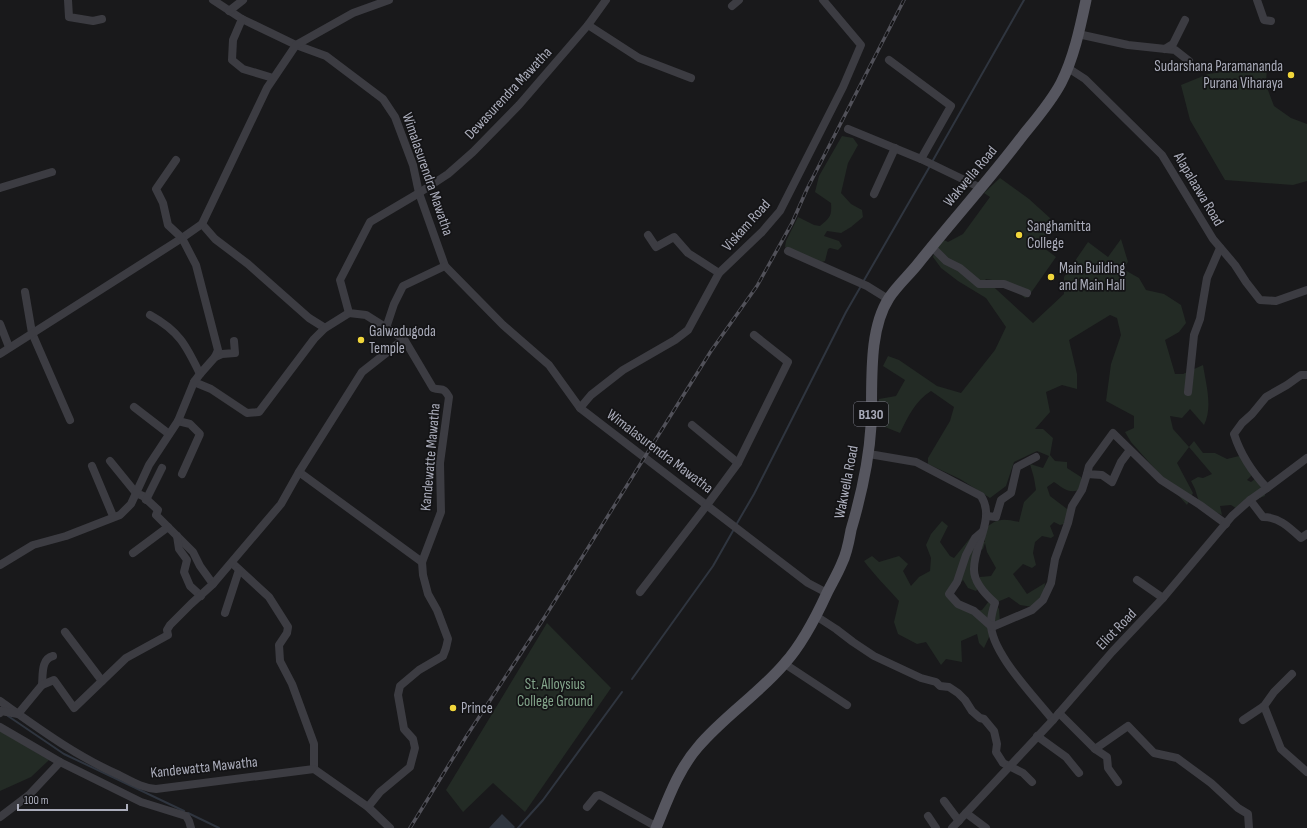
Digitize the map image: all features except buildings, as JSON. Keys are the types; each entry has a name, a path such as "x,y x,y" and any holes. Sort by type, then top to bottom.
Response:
{"main road":[{"name":"Wakwella Road","path":"657,828 666,802 676,780 697,748 715,728 785,664 795,651 816,616 843,561 857,510 869,454 874,345 878,323 888,299 981,188 1047,104 1068,68 1086,0"}],"street":[{"path":"68,0 69,17 93,21 102,19"},
{"name":"Wimalasurendra Mawatha","path":"213,0 242,19 296,45 326,56 383,99 395,117 413,165 419,193 445,266 503,325 549,365 580,408 808,583 827,593"},
{"path":"229,11 243,0"},
{"path":"0,354 202,224 273,78 296,45 354,14 389,0"},
{"name":"Dewasurendra Mawatha","path":"349,313 340,280 370,222 448,174 473,152 519,104 588,25 606,0"},
{"path":"732,6 739,0"},
{"name":"Viskam Road","path":"580,408 591,395 622,370 675,340 688,330 719,273 762,232 780,211 844,87 861,45 823,0"},
{"path":"1257,0 1264,20 1271,21"},
{"path":"242,19 233,40 232,60 243,69 273,78"},
{"path":"1165,49 1173,44 1185,20"},
{"path":"588,25 639,58 691,78"},
{"path":"1078,34 1128,45 1175,50 1189,61"},
{"path":"889,60 950,106 921,159"},
{"name":"Alapalaawa Road","path":"1068,68 1085,79 1162,155 1213,239 1235,265 1260,300 1276,301 1307,290"},
{"path":"848,129 921,159 981,188"},
{"path":"874,194 895,148"},
{"path":"0,565 33,545 66,536 120,514 131,504 149,465 178,421 194,382 215,357 218,350 196,265 182,238 168,225 163,203 156,189 176,160"},
{"path":"0,188 52,172"},
{"path":"202,224 215,239 248,264 309,318 325,328"},
{"path":"648,235 656,247 674,237 688,253 719,273"},
{"path":"932,246 946,261 960,268 979,284 1004,284 1026,293"},
{"path":"1188,392 1194,335 1200,318 1207,278 1220,248"},
{"path":"788,251 863,285 888,299"},
{"path":"386,328 394,304 403,286 445,266"},
{"path":"25,292 32,333 70,420"},
{"path":"1,712 18,714 42,685 54,680 74,708 126,658 168,635 167,630 170,626 190,604 213,584 281,504 299,472 362,372 404,339 366,315 349,313 325,328 314,340 259,412 247,413 210,389 194,382"},
{"path":"150,315 166,323 180,338 200,374"},
{"path":"0,324 9,347"},
{"path":"640,592 707,506 738,463 788,362 754,335"},
{"name":"Kandewatte Mawatha","path":"368,807 380,792 410,767 412,761 415,748 413,739 404,729 398,695 400,686 419,670 443,656 448,639 437,610 428,594 423,575 422,562 441,512 440,463 449,397 446,392 441,389 433,388 404,339"},
{"path":"215,357 222,354 235,353 234,341"},
{"path":"1267,488 1251,470 1239,449 1234,434 1266,397 1301,375 1307,375"},
{"path":"134,407 169,434"},
{"path":"178,421 190,424 200,434 182,474"},
{"path":"692,425 738,463"},
{"path":"992,627 1032,610 1042,600 1051,583 1055,559 1068,523 1072,506 1082,490 1089,466 1113,433 1161,480 1226,524"},
{"path":"1087,474 1102,475 1112,482 1121,462 1130,450"},
{"path":"869,454 916,462 981,496 986,503 987,516 981,541 975,557 973,572 979,586 995,604 991,622 995,642 1009,667 1053,720"},
{"path":"987,516 996,517 1002,500 1011,493 1017,468 1036,457"},
{"name":"Eliot Road","path":"952,828 1053,720 1112,652 1163,598 1226,524 1250,500 1307,458"},
{"path":"110,461 136,493 143,496 158,510 156,515 193,552 200,566 213,584"},
{"path":"92,466 113,516"},
{"path":"146,500 162,468"},
{"path":"299,472 422,562"},
{"path":"1250,500 1263,517 1272,517 1279,520 1301,538 1307,534"},
{"path":"132,553 168,527"},
{"path":"982,532 975,538 966,555 957,582 949,594 958,604 974,611 992,627"},
{"path":"177,535 180,549 187,560 184,572 190,586 200,596"},
{"path":"232,563 269,597 288,627 287,633 279,644 280,661 292,684 314,744 314,769 368,807 390,828"},
{"path":"225,613 239,570"},
{"path":"1137,580 1163,598"},
{"path":"816,616 836,628 874,656 921,678 936,682 940,686 949,687 958,693 965,700 972,711 980,718 984,719 994,731 997,744 996,752 1003,762 1023,773 1032,782"},
{"path":"65,632 102,681"},
{"path":"42,685 43,664 49,657 53,656"},
{"path":"785,664 847,705"},
{"path":"1243,720 1264,706 1274,692 1292,674"},
{"name":"Kandewatta Mawatha","path":"0,701 50,737 94,764 146,788 156,789 314,769"},
{"path":"1264,706 1281,749 1307,772"},
{"path":"1059,713 1095,749 1107,757 1108,768 1118,782"},
{"path":"1095,749 1128,726 1154,753 1177,758 1211,783 1238,808 1248,814 1249,828"},
{"path":"0,727 60,762 141,802 186,816 189,820 190,828"},
{"path":"1037,736 1066,757 1079,773"},
{"path":"0,817 29,795 60,762"},
{"path":"141,802 146,788"},
{"path":"587,807 596,796 600,795 657,828"},
{"path":"948,801 963,817 986,828"},
{"path":"928,816 936,828"}],"green space":[{"path":"1267,66 1266,85 1274,106 1291,118 1307,124 1307,181 1293,185 1225,180 1190,120 1181,85 1208,74"},
{"path":"842,136 853,138 858,145 848,163 841,193 851,204 862,210 863,217 841,233 827,231 824,236 839,241 842,246 838,250 828,249 825,261 822,262 800,255 785,247 786,241 798,217 814,225 820,226 830,216 831,203 815,192 819,176"},
{"path":"1000,178 1029,199 1050,218 1044,248 1056,257 1028,297 1025,298 1006,282 985,279 1033,323 1064,294 1064,277 1088,242 1108,257 1121,239 1128,262 1123,269 1139,278 1146,290 1164,294 1181,305 1186,323 1179,332 1165,340 1175,374 1183,374 1203,365 1208,395 1208,411 1204,425 1190,409 1182,418 1170,416 1173,429 1189,447 1177,463 1193,493 1187,505 1131,442 1125,432 1134,428 1134,416 1106,401 1111,364 1121,335 1117,318 1110,315 1069,340 1077,374 1077,389 1062,385 1046,392 1050,412 1035,429 1043,429 1053,438 1050,455 1055,461 1067,462 1067,468 1081,477 1082,490 1067,490 1054,482 1047,487 1050,496 1071,512 1068,523 1060,525 1054,522 1050,526 1054,536 1051,538 1042,536 1035,542 1033,553 1036,565 1032,568 1023,564 1013,574 1027,594 1045,583 1043,600 1033,607 1020,605 1009,597 995,603 999,609 1000,622 990,635 984,648 979,643 977,634 961,641 962,662 946,659 941,665 926,642 917,644 898,634 894,622 899,601 864,561 872,556 879,562 899,556 908,564 903,571 911,586 919,577 930,571 931,558 926,545 931,534 942,521 948,526 940,542 950,556 954,558 971,537 985,542 982,532 991,524 999,520 1019,522 1024,502 1036,490 1030,464 1043,468 1049,456 1037,451 1014,462 1006,486 990,498 960,479 928,464 928,458 950,421 954,407 931,391 916,404 900,433 880,425 879,399 896,396 905,380 883,366 888,356 899,360 937,386 961,393 995,350 1006,327 986,298 958,281 941,268 933,257 938,240 948,242 963,234 990,197 984,193","holes":["985,543 987,552 996,568 991,576 980,577 979,586 972,580 975,552 983,549","963,580 968,588 976,591 979,587 989,601 982,610 974,611 947,592"]},
{"path":"1194,441 1203,453 1215,453 1227,459 1239,456 1250,468 1251,476 1247,480 1251,482 1256,478 1264,488 1265,496 1254,500 1239,510 1231,505 1220,506 1222,515 1200,505 1191,481 1198,477 1203,478 1212,474 1189,447"},
{"name":"St. Alloysius College Ground","path":"547,623 611,688 525,812 493,783 463,812 446,790"},
{"path":"0,731 49,760 31,777 0,791"}],"shaded area":[{"path":"502,814 515,827 489,828"}],"waterway":[{"path":"932,162 1024,0"},
{"path":"863,282 930,166"},
{"path":"736,525 754,494 846,312 861,286"},
{"path":"632,679 713,566 734,529"},
{"path":"518,828 543,800 622,692"},
{"path":"8,716 64,754 184,811"},
{"path":"188,813 219,828"}],"railway":[{"path":"410,828 466,737 546,615 711,351 757,286 792,223 807,189 904,0"}],"place":[{"name":"Sudarshana Paramananda Purana Viharaya","path":"1291,75"},
{"name":"Sanghamitta College","path":"1019,235"},
{"name":"Main Building and Main Hall","path":"1051,277"},
{"name":"Galwadugoda Temple","path":"361,340"},
{"name":"Prince","path":"453,708"}]}
